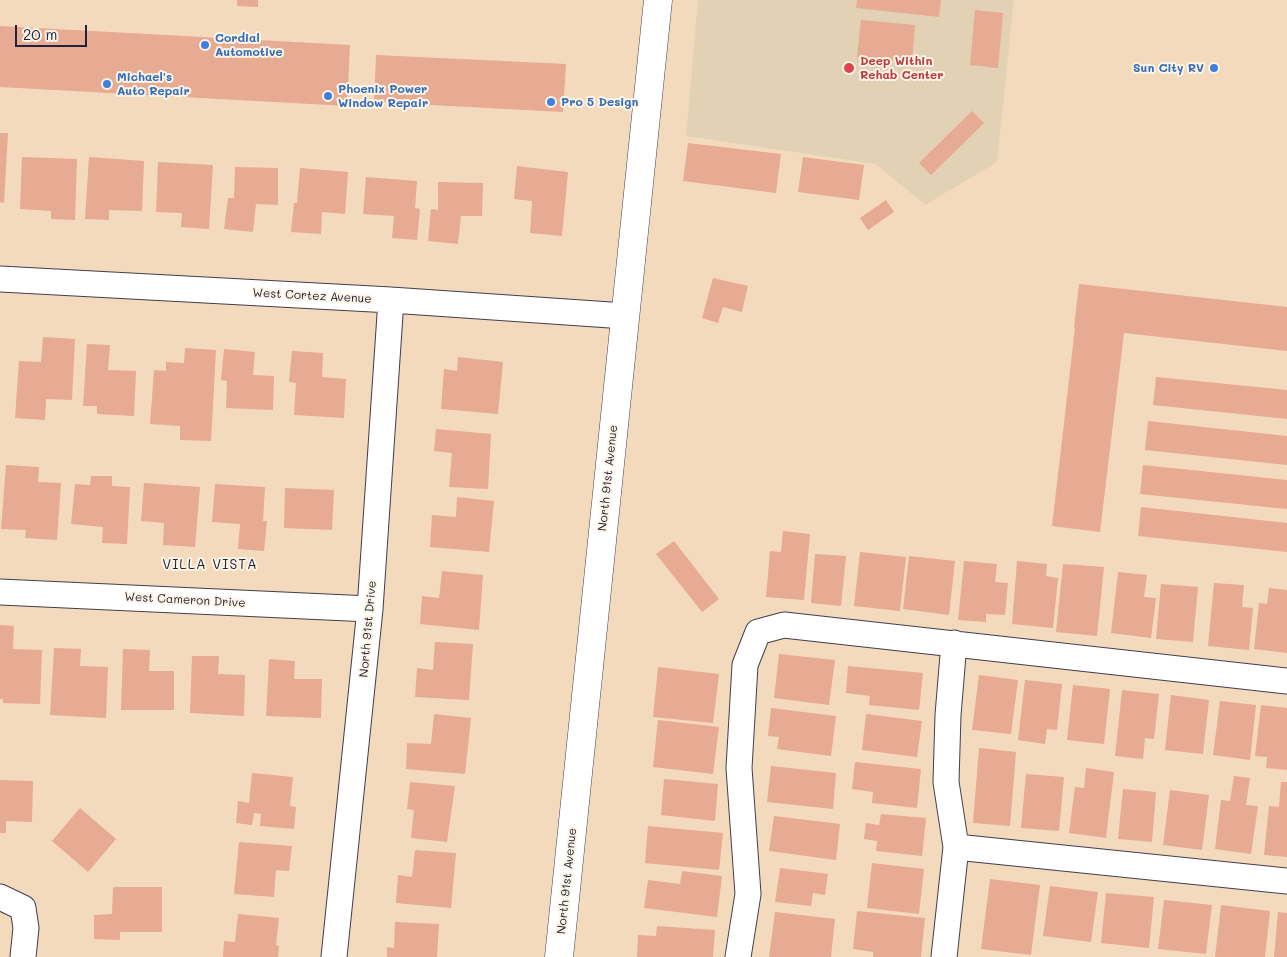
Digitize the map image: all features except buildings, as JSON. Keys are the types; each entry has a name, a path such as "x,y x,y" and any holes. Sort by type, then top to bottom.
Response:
{"main road":[{"name":"North 91st Avenue","path":"559,957 658,0"}],"street":[{"name":"West Cortez Avenue","path":"0,279 391,300 625,316"},
{"name":"North 91st Drive","path":"334,957 370,609 391,300"},
{"name":"West Cameron Drive","path":"0,592 370,609"},
{"path":"738,957 748,894 740,768 744,665 758,632 784,626 954,643 1287,681"},
{"path":"944,957 956,847 946,782 948,715 954,643"},
{"path":"956,847 1287,881"},
{"path":"0,897 23,908 26,928 24,957"}],"shaded area":[{"name":"Deep Within Rehab Center","path":"698,0 1014,0 997,162 925,205 876,164 686,136"}],"place":[{"name":"Cordial Automotive","path":"205,45"},
{"name":"Deep Within Rehab Center","path":"849,68"},
{"name":"Sun City RV","path":"1214,68"},
{"name":"Michael's Auto Repair","path":"107,84"},
{"name":"Phoenix Power Window Repair","path":"328,96"},
{"name":"Pro 5 Design","path":"551,102"}],"district":[{"name":"VILLA VISTA","path":"210,565"}]}
